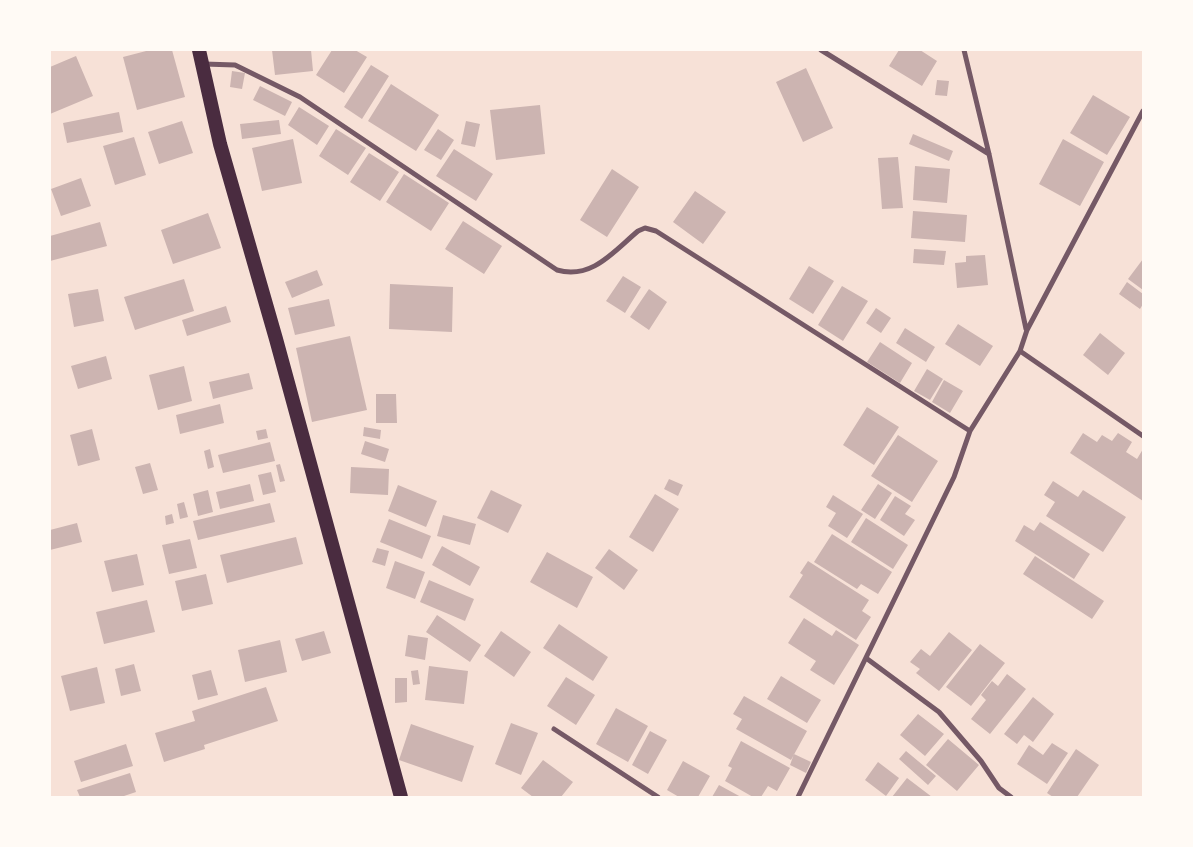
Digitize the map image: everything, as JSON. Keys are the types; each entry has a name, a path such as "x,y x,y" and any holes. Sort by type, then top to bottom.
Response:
{"highway":[{"path":"199,50 204,64 220,144 401,797"}],"street":[{"path":"821,50 989,154"},
{"path":"964,50 989,154 1026,330"},
{"path":"204,64 234,65 300,97 557,270 575,273 594,269 638,230 644,228 656,231 970,431"},
{"path":"798,797 954,477 970,431 1020,351 1026,330 1143,111"},
{"path":"1020,351 1143,436"},
{"path":"866,658 939,712 981,761 999,788 1011,797"},
{"path":"554,729 658,797"}],"building":[{"path":"150,50 172,50 185,97 137,110 123,57"},
{"path":"272,50 311,50 313,71 275,75"},
{"path":"332,50 355,50 367,57 344,93 316,75"},
{"path":"899,50 920,50 937,61 922,86 889,66"},
{"path":"76,56 93,96 50,114 50,67"},
{"path":"371,65 389,76 362,119 344,107"},
{"path":"806,68 833,128 803,142 776,82"},
{"path":"232,71 245,73 242,89 230,87"},
{"path":"937,80 949,81 947,96 935,95"},
{"path":"391,84 439,115 416,151 368,121"},
{"path":"260,86 292,102 285,116 253,100"},
{"path":"1093,95 1130,117 1107,155 1070,133"},
{"path":"540,105 545,154 496,160 490,110"},
{"path":"299,107 329,126 317,145 288,125"},
{"path":"119,112 123,132 67,143 63,123"},
{"path":"279,120 281,134 242,139 240,124"},
{"path":"182,121 193,153 159,164 148,132"},
{"path":"466,121 480,124 475,147 461,144"},
{"path":"336,129 366,148 348,175 319,156"},
{"path":"438,129 454,140 441,160 424,150"},
{"path":"913,134 953,151 949,161 909,144"},
{"path":"134,137 146,175 115,185 103,146"},
{"path":"293,139 302,183 262,191 252,148"},
{"path":"1063,139 1104,162 1080,206 1039,184"},
{"path":"454,149 493,174 476,201 436,176"},
{"path":"369,153 399,172 380,201 350,182"},
{"path":"898,157 903,208 882,209 878,158"},
{"path":"915,166 950,169 947,203 913,200"},
{"path":"612,169 639,187 607,237 580,220"},
{"path":"404,174 449,203 431,231 386,202"},
{"path":"81,178 91,206 61,216 51,189"},
{"path":"695,191 726,212 703,244 673,222"},
{"path":"913,211 967,215 965,242 911,238"},
{"path":"208,213 221,248 173,264 161,230"},
{"path":"463,221 502,246 484,274 445,249"},
{"path":"100,222 107,246 50,261 50,236"},
{"path":"914,249 946,251 944,265 913,263"},
{"path":"985,255 988,285 957,288 955,263 966,262 966,256"},
{"path":"1143,259 1143,290 1128,279"},
{"path":"809,266 834,281 813,314 789,299"},
{"path":"317,270 323,285 292,298 285,282"},
{"path":"623,276 641,287 625,313 606,301"},
{"path":"184,279 194,311 135,330 124,297"},
{"path":"1127,282 1143,294 1143,304 1140,309 1119,294"},
{"path":"390,284 453,287 452,332 389,329"},
{"path":"842,286 868,301 843,341 818,325"},
{"path":"98,289 104,321 74,327 68,294"},
{"path":"649,289 667,302 649,330 630,317"},
{"path":"329,299 335,326 295,335 288,308"},
{"path":"226,306 231,322 187,336 182,320"},
{"path":"876,308 891,318 881,333 866,323"},
{"path":"958,324 993,346 980,366 945,344"},
{"path":"905,328 935,347 926,362 896,343"},
{"path":"1100,333 1125,353 1108,375 1083,355"},
{"path":"350,336 367,410 312,422 296,348"},
{"path":"880,342 912,363 900,383 867,362"},
{"path":"106,356 112,379 78,389 71,366"},
{"path":"184,366 192,401 158,410 149,375"},
{"path":"927,369 943,379 930,400 914,391"},
{"path":"249,373 253,389 213,399 209,382"},
{"path":"944,380 963,391 950,413 932,402"},
{"path":"376,394 396,394 397,423 376,423"},
{"path":"220,404 224,423 180,434 176,415"},
{"path":"867,407 899,427 874,465 843,445"},
{"path":"364,427 381,430 380,439 363,436"},
{"path":"92,429 100,460 78,466 70,435"},
{"path":"266,429 268,438 258,440 256,431"},
{"path":"1083,433 1097,442 1102,435 1112,441 1118,433 1132,442 1126,452 1137,459 1143,449 1143,501 1070,453"},
{"path":"898,435 938,461 912,502 871,476"},
{"path":"365,441 389,449 385,462 361,454"},
{"path":"270,442 275,461 223,473 218,455"},
{"path":"210,449 214,467 208,469 204,451"},
{"path":"150,463 158,490 143,494 135,467"},
{"path":"280,464 285,481 280,482 276,465"},
{"path":"351,467 389,469 388,495 350,493"},
{"path":"271,472 276,492 263,495 258,475"},
{"path":"669,479 683,485 678,496 664,489"},
{"path":"1053,481 1078,497 1083,490 1126,517 1103,552 1046,516 1055,502 1044,495"},
{"path":"250,484 254,501 220,509 216,492"},
{"path":"878,484 892,493 875,519 861,510"},
{"path":"398,485 437,501 426,527 388,511"},
{"path":"208,490 213,512 198,516 193,494"},
{"path":"491,490 522,505 508,533 477,518"},
{"path":"655,494 679,509 653,552 629,537"},
{"path":"833,495 863,514 847,538 828,526 836,513 826,507"},
{"path":"895,496 911,506 905,514 915,520 904,536 880,520"},
{"path":"184,502 188,517 180,519 177,504"},
{"path":"270,503 275,522 198,540 193,521"},
{"path":"172,514 174,523 166,525 165,516"},
{"path":"443,515 476,524 470,545 437,536"},
{"path":"866,518 908,545 893,569 851,542"},
{"path":"389,519 431,536 422,559 380,542"},
{"path":"1040,522 1090,554 1074,579 1015,541 1024,525 1034,531"},
{"path":"77,523 82,542 50,550 50,530"},
{"path":"832,534 892,572 878,594 861,584 857,589 814,562"},
{"path":"296,537 303,564 227,583 220,555"},
{"path":"190,539 197,568 169,574 162,545"},
{"path":"442,546 480,567 470,586 432,565"},
{"path":"377,548 389,551 385,566 372,562"},
{"path":"609,549 638,570 624,590 595,568"},
{"path":"547,552 593,577 577,608 530,582"},
{"path":"137,554 144,585 112,592 104,561"},
{"path":"1035,556 1104,601 1092,619 1023,574"},
{"path":"395,561 425,572 415,599 386,588"},
{"path":"808,561 869,600 862,611 871,617 856,640 789,597 803,575 800,573"},
{"path":"206,574 213,604 182,611 175,581"},
{"path":"429,580 474,599 465,621 420,602"},
{"path":"147,600 155,632 104,644 96,612"},
{"path":"437,615 481,645 470,662 426,632"},
{"path":"804,618 832,636 836,630 859,645 834,685 810,670 816,661 788,643"},
{"path":"559,624 608,657 593,681 543,648"},
{"path":"324,631 331,653 302,661 295,639"},
{"path":"501,631 531,652 514,677 484,656"},
{"path":"949,632 972,650 939,691 916,673 920,669 910,662 921,649 930,656"},
{"path":"408,635 428,638 425,660 405,656"},
{"path":"280,640 287,672 245,682 238,650"},
{"path":"980,644 1005,663 971,706 946,687"},
{"path":"134,664 141,691 121,696 115,669"},
{"path":"429,666 468,671 464,704 425,700"},
{"path":"97,667 105,703 70,711 61,676"},
{"path":"211,670 218,695 198,700 192,675"},
{"path":"418,670 420,684 413,685 411,671"},
{"path":"1007,674 1026,689 990,734 971,719 986,700 981,695 992,681 998,686"},
{"path":"781,676 821,700 807,723 767,699"},
{"path":"566,677 595,695 576,725 547,706"},
{"path":"395,678 407,678 407,702 395,703"},
{"path":"266,687 278,721 204,745 205,749 164,762 155,733 195,721 192,711"},
{"path":"744,696 807,731 791,760 736,729 742,719 733,714"},
{"path":"1033,697 1054,714 1033,742 1024,735 1017,744 1004,734"},
{"path":"616,708 648,726 628,762 596,744"},
{"path":"918,714 944,734 925,756 900,735"},
{"path":"511,723 538,733 521,775 495,764"},
{"path":"411,724 474,746 462,782 399,760"},
{"path":"650,731 667,740 648,774 632,765"},
{"path":"948,739 979,765 957,791 926,765"},
{"path":"741,741 790,768 777,791 768,786 761,797 753,797 725,781 732,768 728,766"},
{"path":"1052,743 1068,753 1047,784 1017,764 1029,745 1043,755"},
{"path":"126,744 133,766 81,782 74,761"},
{"path":"1076,749 1099,765 1077,797 1053,797 1047,793"},
{"path":"906,751 936,776 928,785 899,759"},
{"path":"794,754 811,762 806,773 790,765"},
{"path":"543,760 573,782 561,797 533,797 521,788"},
{"path":"683,761 710,776 698,797 679,797 667,790"},
{"path":"878,762 899,778 886,796 865,780"},
{"path":"130,773 136,792 121,797 80,797 77,790"},
{"path":"907,778 932,797 892,797"},
{"path":"719,785 741,797 712,797"}]}
